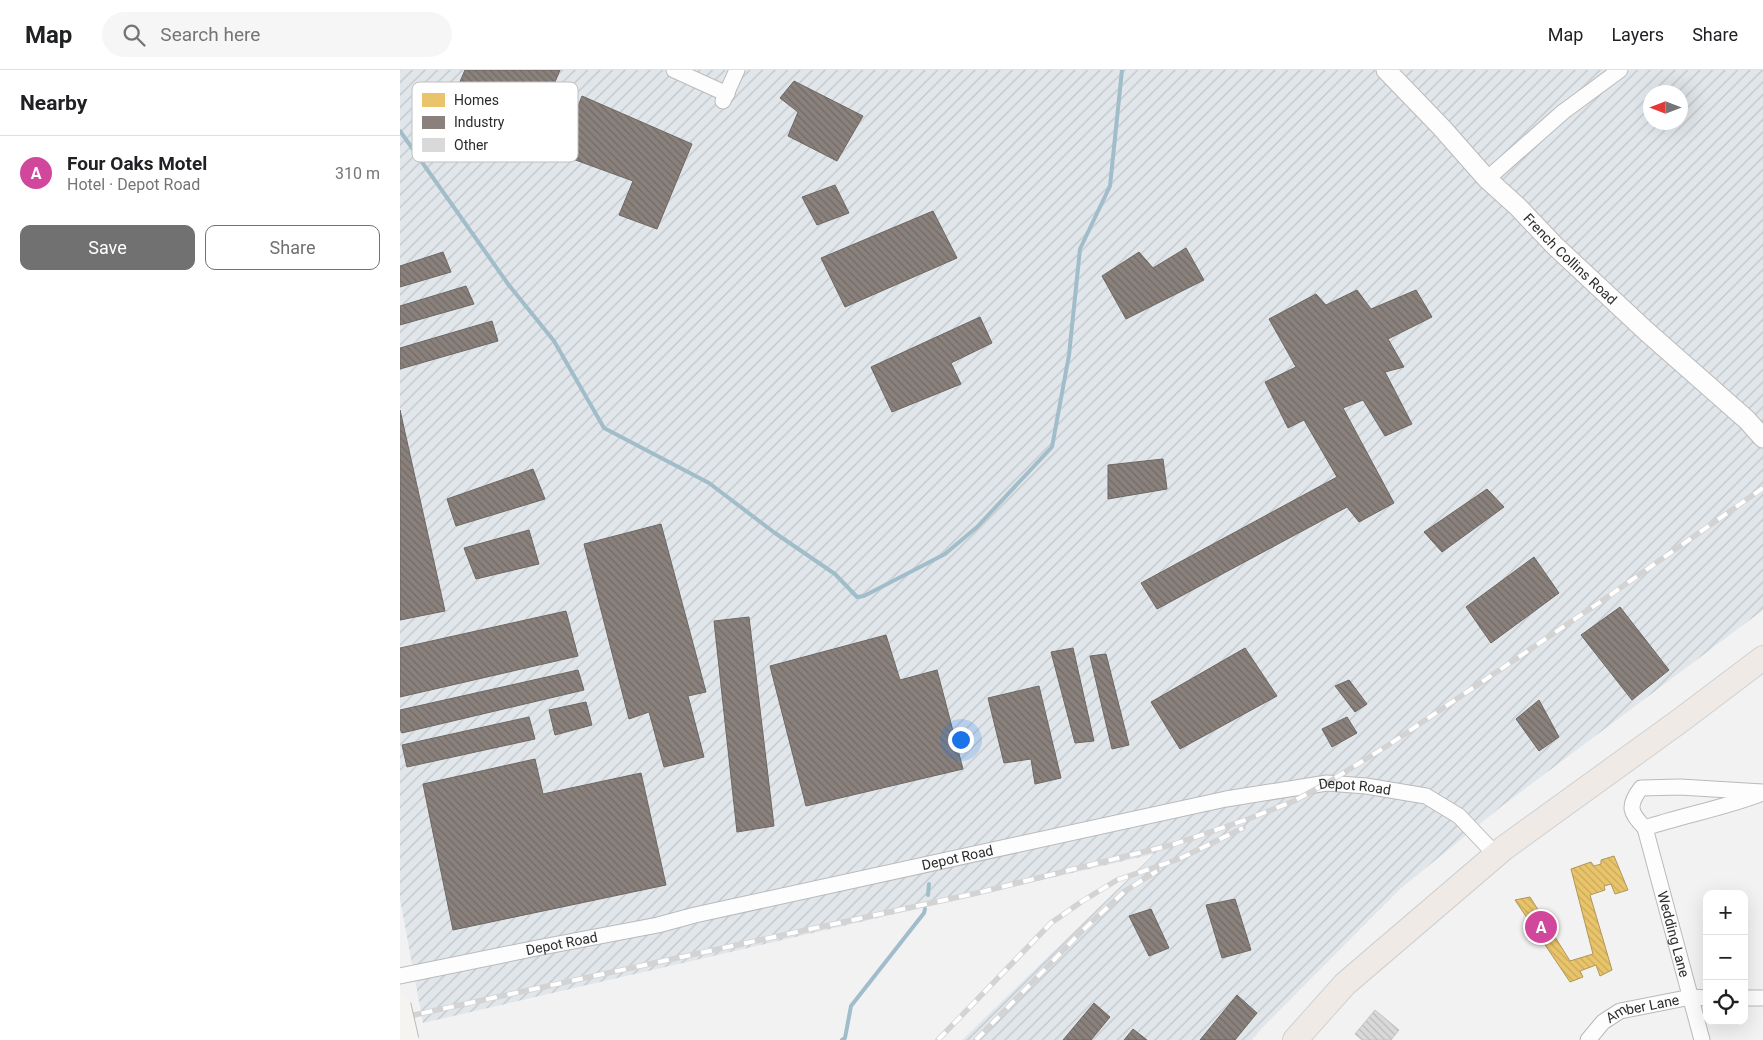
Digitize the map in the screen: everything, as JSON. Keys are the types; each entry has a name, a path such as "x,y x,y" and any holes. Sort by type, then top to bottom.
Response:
{"main road":[{"path":"1295,1040 1345,984 1496,855 1763,658"},
{"path":"400,1005 408,1040"}],"street":[{"path":"674,70 725,98 737,70"},
{"name":"French Collins Road","path":"1386,70 1442,128 1487,179 1518,207 1555,246 1646,331 1747,420 1763,438"},
{"path":"1487,179 1563,112 1620,70"},
{"name":"Depot Road","path":"400,976 658,926 695,915 1217,800 1328,783 1366,786 1426,796 1459,816 1496,855"},
{"name":"Wedding Lane","path":"1702,1040 1645,828 1637,820 1632,809 1633,798 1641,788 1680,787 1763,792"},
{"path":"1645,828 1747,799 1763,792"},
{"name":"Amber Lane","path":"1588,1040 1603,1022 1620,1012 1691,998 1703,998"},
{"path":"1748,998 1763,998"}],"shaded area":[{"path":"400,70 1763,70 1763,610 1502,806 1400,889 1252,1040 962,1040 1154,854 423,1023 400,899"}],"building: Homes":[{"path":"1614,856 1628,890 1615,894 1611,884 1604,886 1605,890 1590,895 1612,970 1600,976 1596,965 1580,971 1583,977 1570,982 1515,900 1530,897 1570,961 1593,954 1571,869 1591,862 1594,866 1601,864 1601,860"}],"building: Industry":[{"path":"465,70 560,70 555,82 460,82"},
{"path":"794,81 863,116 837,161 788,136 798,112 780,98"},
{"path":"582,96 692,144 657,229 619,215 633,181 578,161 578,106"},
{"path":"835,185 849,213 817,225 802,197"},
{"path":"933,211 957,258 845,307 821,258"},
{"path":"1186,248 1204,280 1126,319 1102,276 1139,252 1153,268"},
{"path":"443,252 451,272 400,287 400,266"},
{"path":"466,286 474,304 400,325 400,306"},
{"path":"1357,290 1371,309 1416,290 1432,317 1388,339 1404,367 1385,372 1412,424 1385,436 1363,400 1343,408 1394,503 1359,522 1347,507 1157,609 1141,583 1337,477 1304,420 1288,428 1265,382 1296,367 1269,319 1316,294 1326,305"},
{"path":"980,317 992,343 951,363 961,384 892,412 871,367"},
{"path":"492,321 498,341 400,369 400,348"},
{"path":"400,410 445,611 400,620"},
{"path":"1163,459 1167,489 1108,499 1108,465"},
{"path":"533,469 545,499 456,526 447,499"},
{"path":"1487,489 1504,507 1442,552 1424,532"},
{"path":"661,524 706,692 688,696 704,757 664,767 649,712 629,719 584,544"},
{"path":"529,530 539,564 476,579 464,548"},
{"path":"1534,557 1559,593 1491,643 1466,607"},
{"path":"1620,607 1669,670 1632,700 1581,635"},
{"path":"566,611 578,656 400,697 400,648"},
{"path":"749,617 774,826 737,832 714,621"},
{"path":"886,635 900,680 937,670 963,769 806,806 770,666"},
{"path":"1073,648 1094,741 1075,743 1051,652"},
{"path":"1245,648 1277,696 1180,749 1151,702"},
{"path":"1106,654 1129,745 1112,749 1090,656"},
{"path":"578,670 584,690 402,733 400,729 400,710"},
{"path":"1349,680 1367,704 1355,712 1335,686"},
{"path":"1039,686 1061,778 1035,784 1031,759 1004,763 988,698"},
{"path":"1539,700 1559,737 1539,751 1516,719"},
{"path":"586,702 592,725 555,735 549,710"},
{"path":"529,717 535,739 407,767 402,745"},
{"path":"1347,717 1357,733 1332,747 1322,729"},
{"path":"535,759 543,794 641,773 666,885 453,930 423,784"},
{"path":"1235,899 1251,950 1222,958 1206,905"},
{"path":"1151,909 1169,948 1149,956 1129,916"},
{"path":"1237,995 1257,1013 1235,1040 1200,1040"},
{"path":"1094,1003 1110,1017 1091,1040 1063,1040"},
{"path":"1133,1029 1147,1040 1124,1040"}],"building: Other":[{"path":"1375,1010 1399,1030 1391,1040 1362,1040 1355,1034"}],"waterway":[{"path":"422,162 508,284 554,341 604,428 709,483 775,533 835,574 857,597 864,596 945,554 977,527 1052,447 1069,355 1080,249 1110,186 1122,70"},
{"path":"400,131 412,148"},
{"path":"928,895 929,884"},
{"path":"842,1040 845,1038 851,1006 924,913 925,909"}],"railway":[{"path":"400,1018 977,893 1175,844 1248,819 1294,801 1387,746 1606,598 1763,488"},
{"path":"938,1040 1051,923 1081,902 1117,880 1179,859 1243,828"},
{"path":"976,1040 1082,931 1125,891 1157,871"}],"place":[{"name":"Four Oaks Motel","path":"1541,927"}]}
